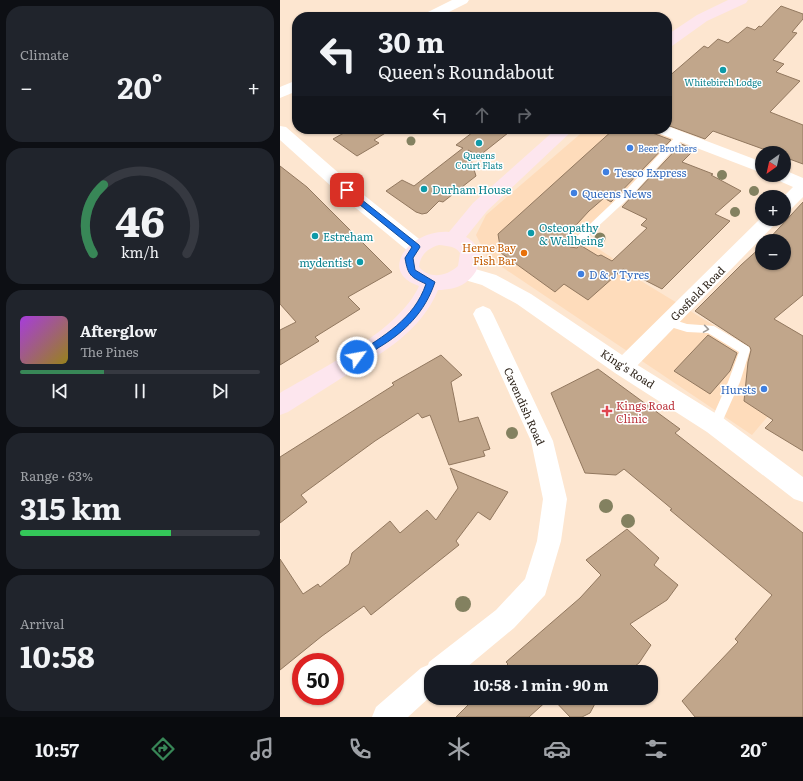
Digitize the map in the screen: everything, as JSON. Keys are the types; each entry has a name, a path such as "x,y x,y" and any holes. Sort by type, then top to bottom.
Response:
{"main road":[{"path":"672,39 687,26 710,12 741,0"},
{"path":"454,239 480,207 560,134"},
{"path":"438,238 454,239 470,250 472,262 465,273 448,281 431,282 416,276 411,271 409,258 416,247 422,243 438,238"},
{"path":"280,405 395,333 415,313 427,295 431,282"}],"street":[{"path":"439,12 462,0"},
{"path":"280,93 292,87"},
{"path":"280,131 358,200 416,247"},
{"path":"672,134 755,165"},
{"path":"791,179 803,184"},
{"path":"791,199 803,187"},
{"name":"Gosfield Road","path":"624,366 764,226"},
{"name":"King's Road","path":"465,273 489,280 524,299 624,366 715,424 803,491"},
{"name":"Cavendish Road","path":"448,665 505,619 536,586 549,541 554,499 542,441 483,314"},
{"path":"386,717 424,684"}],"lane":[{"path":"574,244 599,222 651,171 680,137"},
{"path":"668,322 687,328 710,329 745,350 736,376 715,424"}],"shaded area":[{"path":"580,134 663,134 682,141 585,240 626,267 628,273 800,378 752,435 487,257 476,235 486,215"}],"building":[{"path":"781,6 803,14 803,19 792,32 797,33 773,60 784,64 776,72 800,81 770,112 803,125 803,164 791,160 791,146 755,146 713,131 705,139 672,127 672,74 704,46 708,48 718,39 728,43 747,27 755,30 759,26 761,27"},
{"path":"342,134 384,134 374,140 379,143 357,156 333,139"},
{"name":"Durham House","path":"470,134 507,134 479,156 468,150 476,176 443,202 439,201 427,213 422,214 416,212 386,191 402,180 414,186 463,148 456,145"},
{"path":"608,134 655,134 671,140 611,202 604,198 589,211 566,236 572,239 568,244 570,247 577,248 580,245 598,256 601,255 612,261 647,228 641,225 647,219 622,207 681,144 695,149 682,162 713,174 711,175 741,191 715,214 730,221 662,289 623,269 588,300 564,284 555,292 501,253 498,234"},
{"path":"280,166 307,187 392,272 348,297 360,309 315,337 319,341 280,365 280,330 296,322 280,304"},
{"path":"803,202 803,295 774,319 803,336 803,451 765,428 773,420 744,401 748,362 751,350 750,347 695,311 755,252 755,270 791,270 791,234 773,234 781,226 791,226 791,215"},
{"path":"708,335 737,353 730,371 710,394 674,371"},
{"path":"441,355 462,375 451,382 459,422 478,417 490,449 483,451 485,456 449,465 430,415 422,418 418,413 375,441 301,495 307,502 280,523 280,457 394,385 392,383"},
{"path":"598,369 680,429 675,433 803,533 803,717 695,717 682,701 738,642 735,639 772,595 670,510 672,509 624,469 616,475 585,473 551,393"},
{"path":"450,468 508,492 490,520 478,512 456,541 459,545 371,615 364,606 301,653 292,653 292,660 280,670 280,559 303,594 318,584 320,587 349,564 352,553 390,521 400,533 427,510 436,520 458,488"},
{"path":"627,529 659,558 654,565 678,585 667,600 630,624 651,645 639,663 636,665 507,665 508,664 506,662 580,598 601,575 586,560"},
{"path":"468,705 542,705 529,717 456,717"},
{"path":"559,705 594,705 590,713 582,717 570,717"}],"place":[{"name":"Whitebirch Lodge","path":"723,70"},
{"name":"Queens Court Flats","path":"479,143"},
{"name":"Beer Brothers","path":"630,148"},
{"name":"Tesco Express","path":"606,172"},
{"name":"Durham House","path":"424,189"},
{"name":"Queens News","path":"574,193"},
{"name":"Osteopathy & Wellbeing","path":"531,233"},
{"name":"Estreham","path":"315,236"},
{"name":"Herne Bay Fish Bar","path":"524,253"},
{"name":"mydentist","path":"360,262"},
{"name":"D & J Tyres","path":"581,274"},
{"name":"Hursts","path":"764,389"},
{"name":"Kings Road Clinic","path":"607,411"}],"route":[{"path":"347,190 416,247 409,258 411,271 423,280 431,282 427,295 415,313 395,333 357,357"}]}
